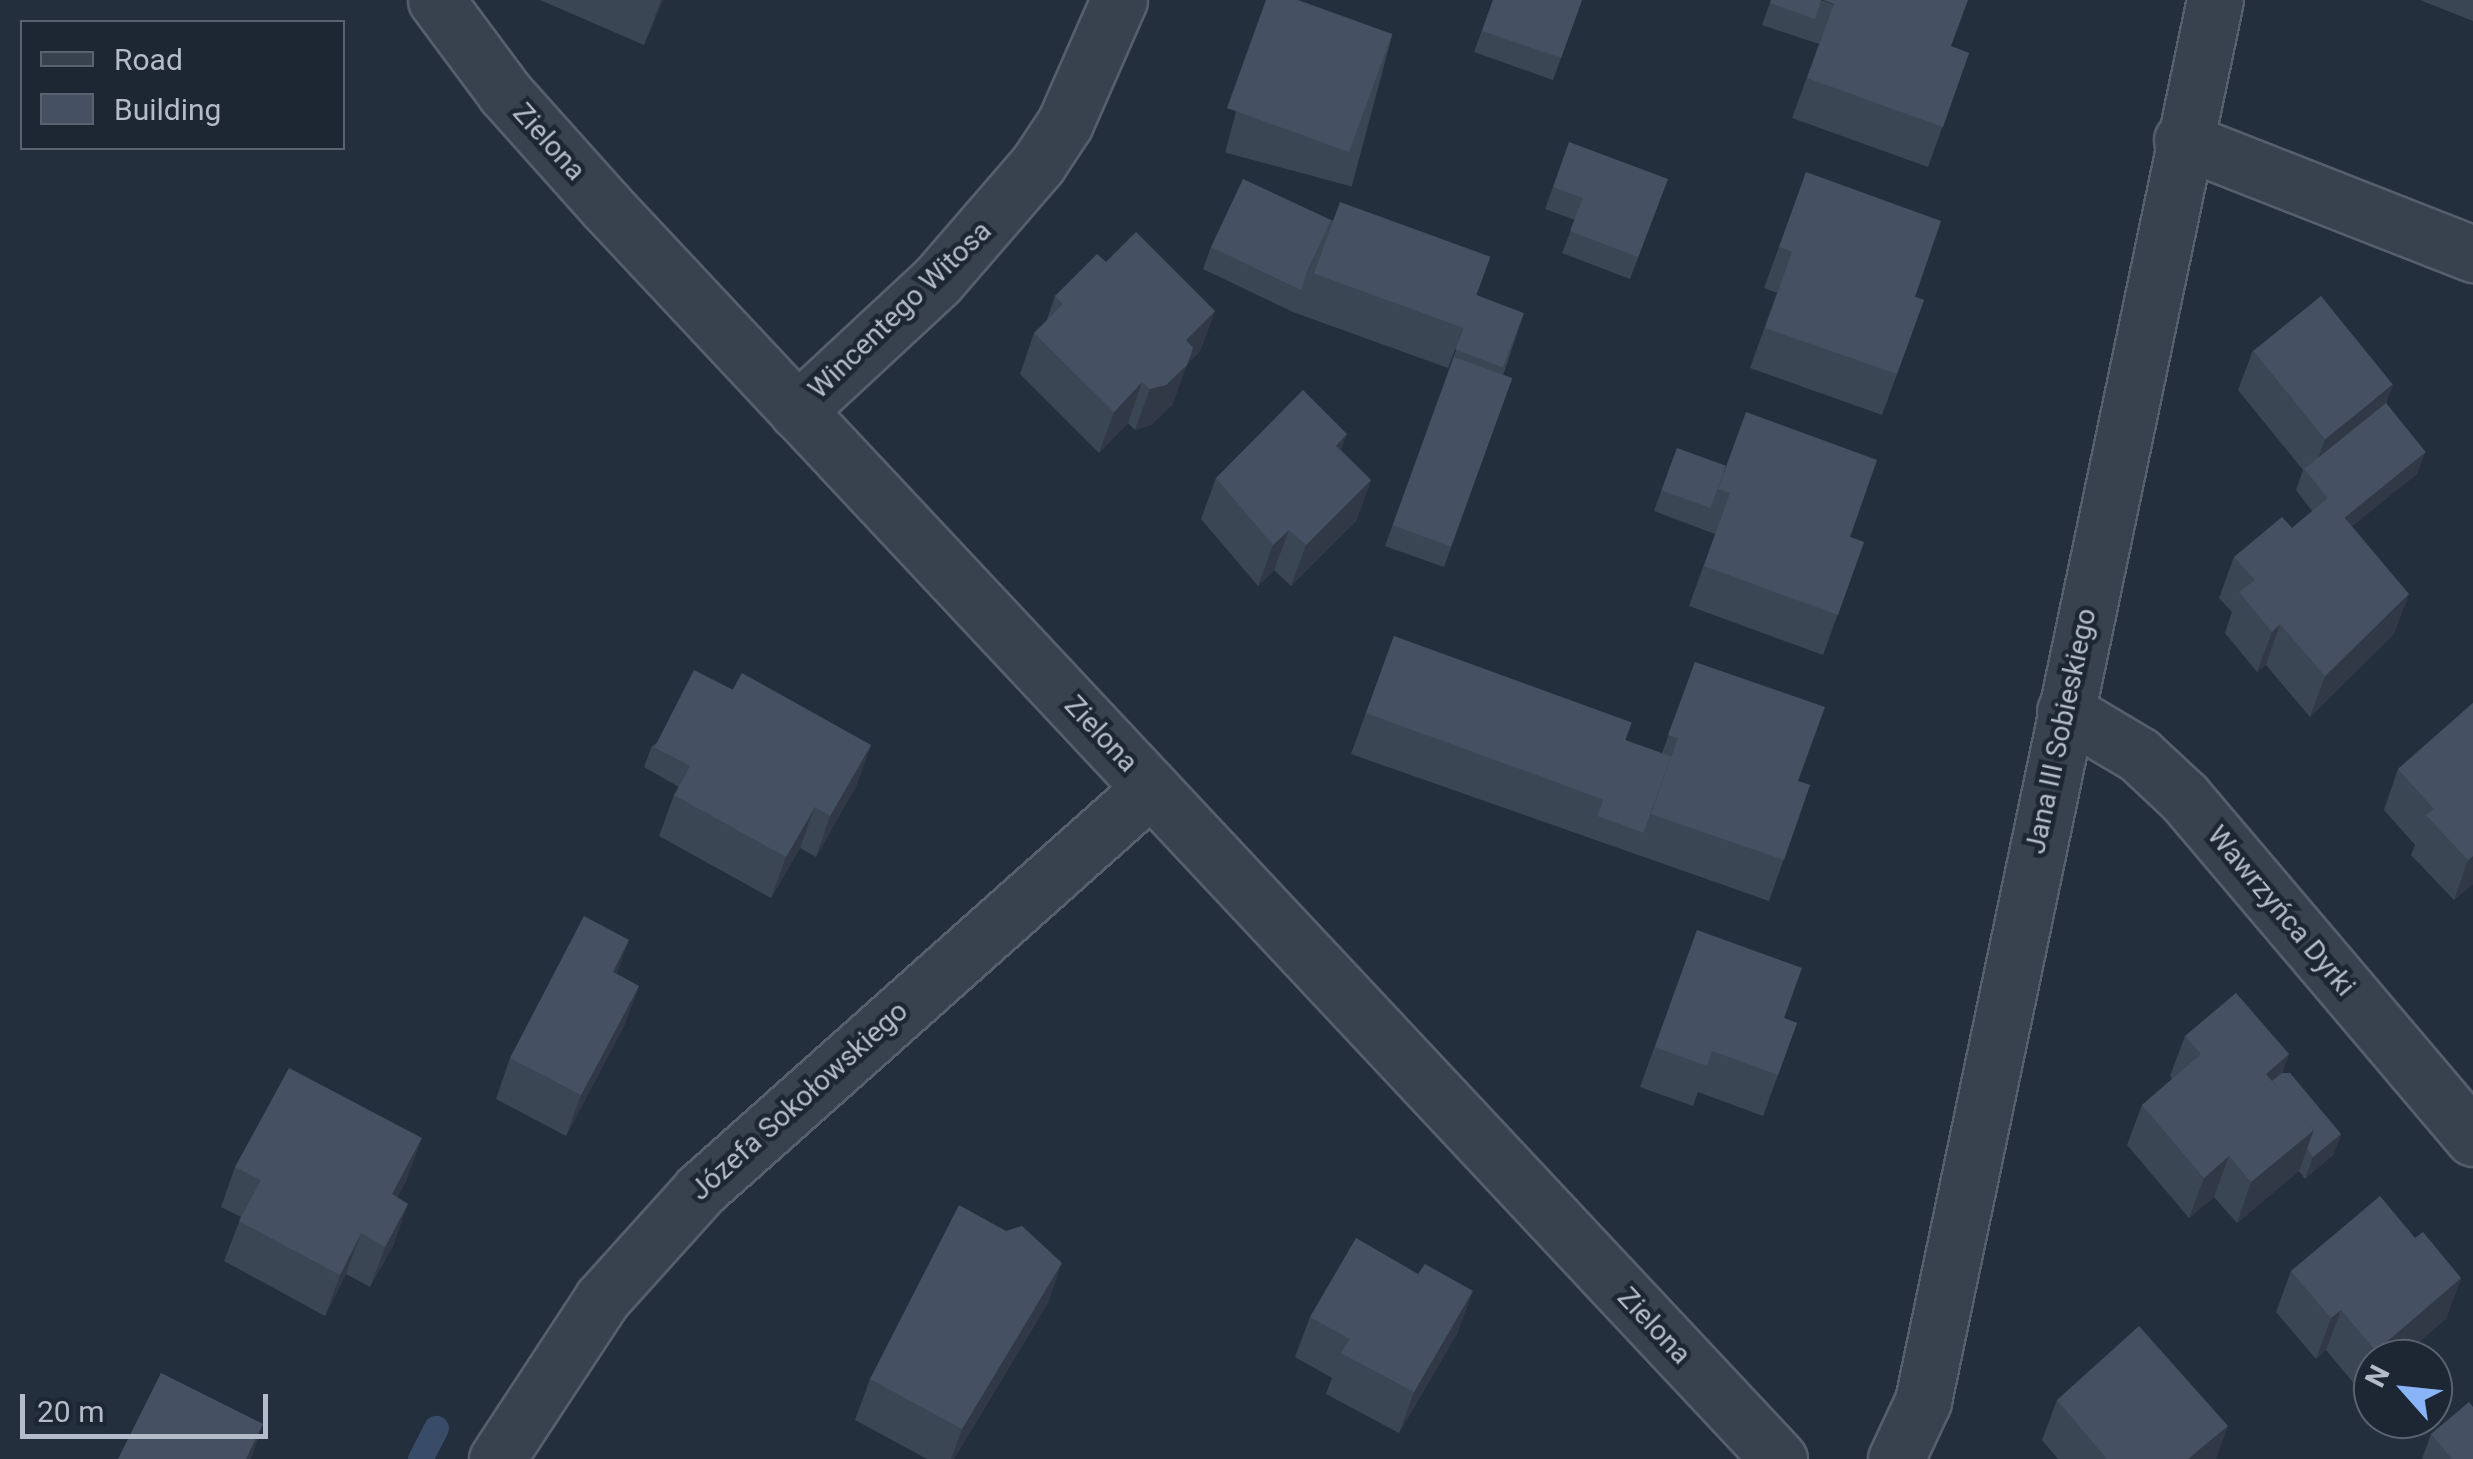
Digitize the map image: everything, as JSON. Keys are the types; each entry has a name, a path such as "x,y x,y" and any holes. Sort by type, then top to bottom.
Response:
{"street":[{"name":"Zielona","path":"436,0 545,140 1779,1459"},
{"name":"Wincentego Witosa","path":"796,411 937,280 1038,164 1066,123 1119,0"},
{"name":"Jana III Sobieskiego","path":"1896,1459 1923,1401 2182,140 2215,0"},
{"path":"2182,140 2473,254"},
{"name":"Wawrzyńca Dyrki","path":"2066,712 2139,755 2184,797 2473,1138"},
{"name":"Józefa Sokołowskiego","path":"497,1459 602,1299 678,1212 1151,788"}],"building":[{"path":"1266,0 1298,0 1392,34 1349,152 1227,108"},
{"path":"1493,0 1582,0 1561,58 1482,31"},
{"path":"1821,0 1815,19 1770,3"},
{"path":"1823,0 1968,0 1951,46 1969,53 1943,127 1807,78 1834,4"},
{"path":"1569,142 1668,179 1638,257 1570,231 1583,198 1553,187"},
{"path":"1806,172 1941,221 1915,297 1924,300 1897,374 1765,328 1792,252 1779,247"},
{"path":"1243,179 1331,220 1301,290 1211,247"},
{"path":"1340,202 1490,257 1464,328 1314,273"},
{"path":"1136,232 1215,311 1186,340 1193,348 1187,365 1166,385 1150,389 1142,382 1114,412 1034,333 1063,304 1055,296 1097,254 1106,262"},
{"path":"1476,295 1524,313 1503,367 1455,349"},
{"path":"2321,296 2393,385 2325,439 2253,351"},
{"path":"1454,357 1512,378 1451,546 1393,525"},
{"path":"1303,390 1347,434 1336,446 1371,480 1306,545 1289,530 1273,545 1216,478"},
{"path":"2386,403 2426,452 2344,518 2304,469"},
{"path":"1746,412 1877,460 1850,537 1864,542 1838,615 1704,566 1730,493 1718,489"},
{"path":"1677,448 1726,466 1710,508 1662,490"},
{"path":"2328,498 2409,594 2325,676 2280,624 2272,632 2239,592 2255,580 2234,557 2282,517 2292,528"},
{"path":"1394,636 1632,723 1604,800 1366,713"},
{"path":"1695,662 1825,707 1798,781 1810,785 1784,860 1651,814 1678,738 1668,735"},
{"path":"694,670 733,690 694,767 655,748"},
{"path":"742,673 871,745 830,816 815,807 786,857 674,795"},
{"path":"2473,703 2473,856 2468,860 2426,815 2434,809 2398,769"},
{"path":"1625,740 1671,757 1643,833 1597,816"},
{"path":"584,916 629,940 613,972 639,986 581,1095 510,1058"},
{"path":"1697,930 1802,968 1784,1018 1797,1023 1778,1075 1712,1051 1707,1066 1655,1047"},
{"path":"2236,993 2289,1054 2266,1074 2314,1130 2251,1182 2229,1156 2204,1178 2142,1105 2201,1054 2185,1036"},
{"path":"289,1068 422,1138 392,1194 408,1204 385,1247 361,1233 340,1275 239,1221 261,1180 235,1167"},
{"path":"2282,1073 2290,1073 2341,1134 2313,1157 2307,1149 2314,1130 2272,1081"},
{"path":"2380,1196 2415,1238 2423,1232 2461,1278 2390,1339 2366,1339 2341,1310 2331,1318 2291,1271"},
{"path":"959,1205 1006,1231 1022,1226 1062,1263 962,1429 870,1379"},
{"path":"1356,1238 1418,1274 1425,1264 1473,1291 1414,1392 1341,1353 1350,1339 1310,1317"},
{"path":"2139,1326 2228,1426 2188,1459 2107,1459 2057,1400"},
{"path":"161,1373 263,1424 246,1459 118,1459"},
{"path":"2469,1402 2473,1407 2473,1459 2452,1459 2435,1439 2453,1439 2453,1415"}],"waterway":[{"path":"420,1459 436,1428"}]}
